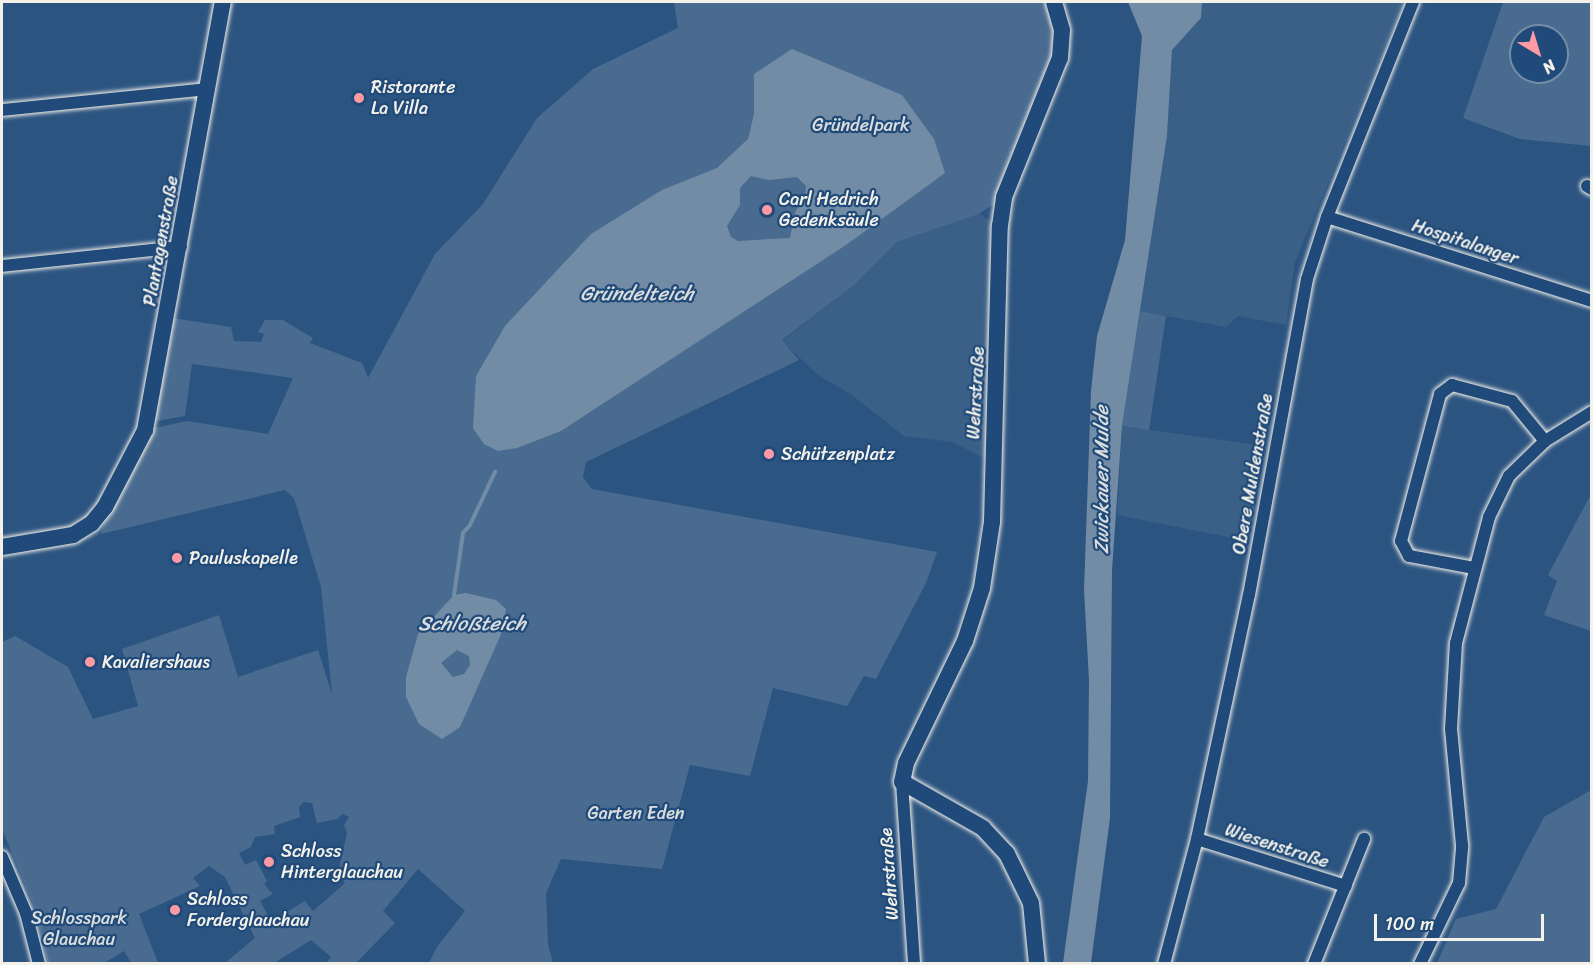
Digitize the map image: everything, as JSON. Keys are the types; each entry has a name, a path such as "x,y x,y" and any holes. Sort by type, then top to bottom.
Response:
{"street":[{"name":"Plantagenstraße","path":"2,548 63,537 85,529 105,507 145,430 223,2"},
{"name":"Wehrstraße","path":"914,963 902,782 906,763 965,641 982,588 992,522 1000,226 1004,197 1060,58 1062,30 1054,2"},
{"name":"Obere Muldenstraße","path":"1164,963 1197,839 1249,595 1307,279 1327,217 1413,2"},
{"path":"2,110 207,89"},
{"name":"Hospitalanger","path":"1327,217 1592,302"},
{"path":"2,266 180,247"},
{"path":"1474,568 1408,556 1401,541 1440,394 1452,385 1512,401 1545,441"},
{"path":"1420,963 1459,883 1462,845 1451,729 1456,643 1488,517 1509,476 1545,441 1592,412"},
{"path":"902,782 983,828 1007,854 1031,903 1037,963"},
{"name":"Wiesenstraße","path":"1197,839 1346,886"},
{"path":"1314,963 1364,839"},
{"path":"2,857 26,913 39,963"}],"shaded area":[{"path":"1202,2 1403,2 1295,262 1286,325 1238,316 1226,327 1140,311 1167,136 1172,50 1201,18"},
{"path":"979,214 1000,226 993,463 953,442 904,436 852,395 818,375 782,341 853,286 897,242"},
{"path":"1122,426 1265,446 1248,541 1117,515"}],"green space":[{"path":"674,2 1054,2 1062,30 1004,197 979,214 897,242 853,286 782,340 799,360 586,462 583,477 592,489 937,552 926,583 876,679 864,676 847,706 773,688 750,776 690,765 662,869 561,859 546,893 548,944 553,963 429,963 437,947 465,911 418,869 383,911 395,923 356,963 326,963 331,957 311,940 274,963 225,963 255,938 225,877 209,866 193,878 200,886 139,914 158,963 131,963 124,951 104,963 48,963 35,908 2,829 2,642 15,636 68,667 93,719 138,706 122,649 219,615 238,677 318,650 332,694 321,587 294,498 285,490 101,534 118,482 145,430 187,421 268,434 293,378 192,364 185,416 146,423 172,318 231,327 234,341 261,342 264,334 258,332 265,320 283,320 313,338 310,343 362,363 368,378 435,254 483,204 537,118 593,69 678,28","holes":["304,802 312,803 317,823 338,819 342,814 349,817 344,825 347,834 338,872 345,883 313,911 305,901 271,921 260,901 273,894 264,884 267,881 256,860 245,865 239,853 251,847 255,837 275,834 274,826 300,817 299,807"]},
{"path":"1503,2 1591,2 1591,146 1520,139 1463,118"},
{"path":"1140,311 1166,316 1149,430 1122,426"},
{"path":"1591,494 1591,631 1544,615 1557,581 1548,575"},
{"path":"1591,790 1591,963 1437,963 1456,919 1496,909 1544,817"}],"water":[{"name":"Zwickauer Mulde","path":"1128,2 1202,2 1201,18 1172,50 1167,136 1122,426 1112,570 1110,818 1091,963 1063,963 1088,781 1089,680 1084,590 1091,391 1097,336 1125,240 1142,36"},
{"name":"Gründelteich","path":"792,49 902,95 934,139 945,173 846,245 561,431 517,448 498,451 484,444 473,428 476,376 505,326 591,234 662,190 717,168 748,139 754,114 754,74","holes":["751,176 769,180 797,177 806,186 805,197 795,212 790,238 738,241 731,237 727,226 740,205 740,188"]},
{"name":"Schloßteich","path":"466,593 496,600 506,609 502,632 460,727 442,739 419,724 406,697 406,677 418,634 454,595","holes":["457,650 469,656 470,665 464,674 453,677 441,663"]}],"waterway":[{"path":"454,595 463,533 470,525 495,472"}],"place":[{"name":"Ristorante La Villa","path":"359,98"},
{"name":"Carl Hedrich Gedenksäule","path":"767,210"},
{"name":"Schützenplatz","path":"769,454"},
{"name":"Pauluskapelle","path":"177,558"},
{"name":"Kavaliershaus","path":"90,662"},
{"name":"Schloss Hinterglauchau","path":"269,862"},
{"name":"Schloss Forderglauchau","path":"175,910"}],"park label":[{"name":"Gründelpark","path":"861,125"},
{"name":"Garten Eden","path":"636,813"},
{"name":"Schlosspark Glauchau","path":"79,929"}]}
